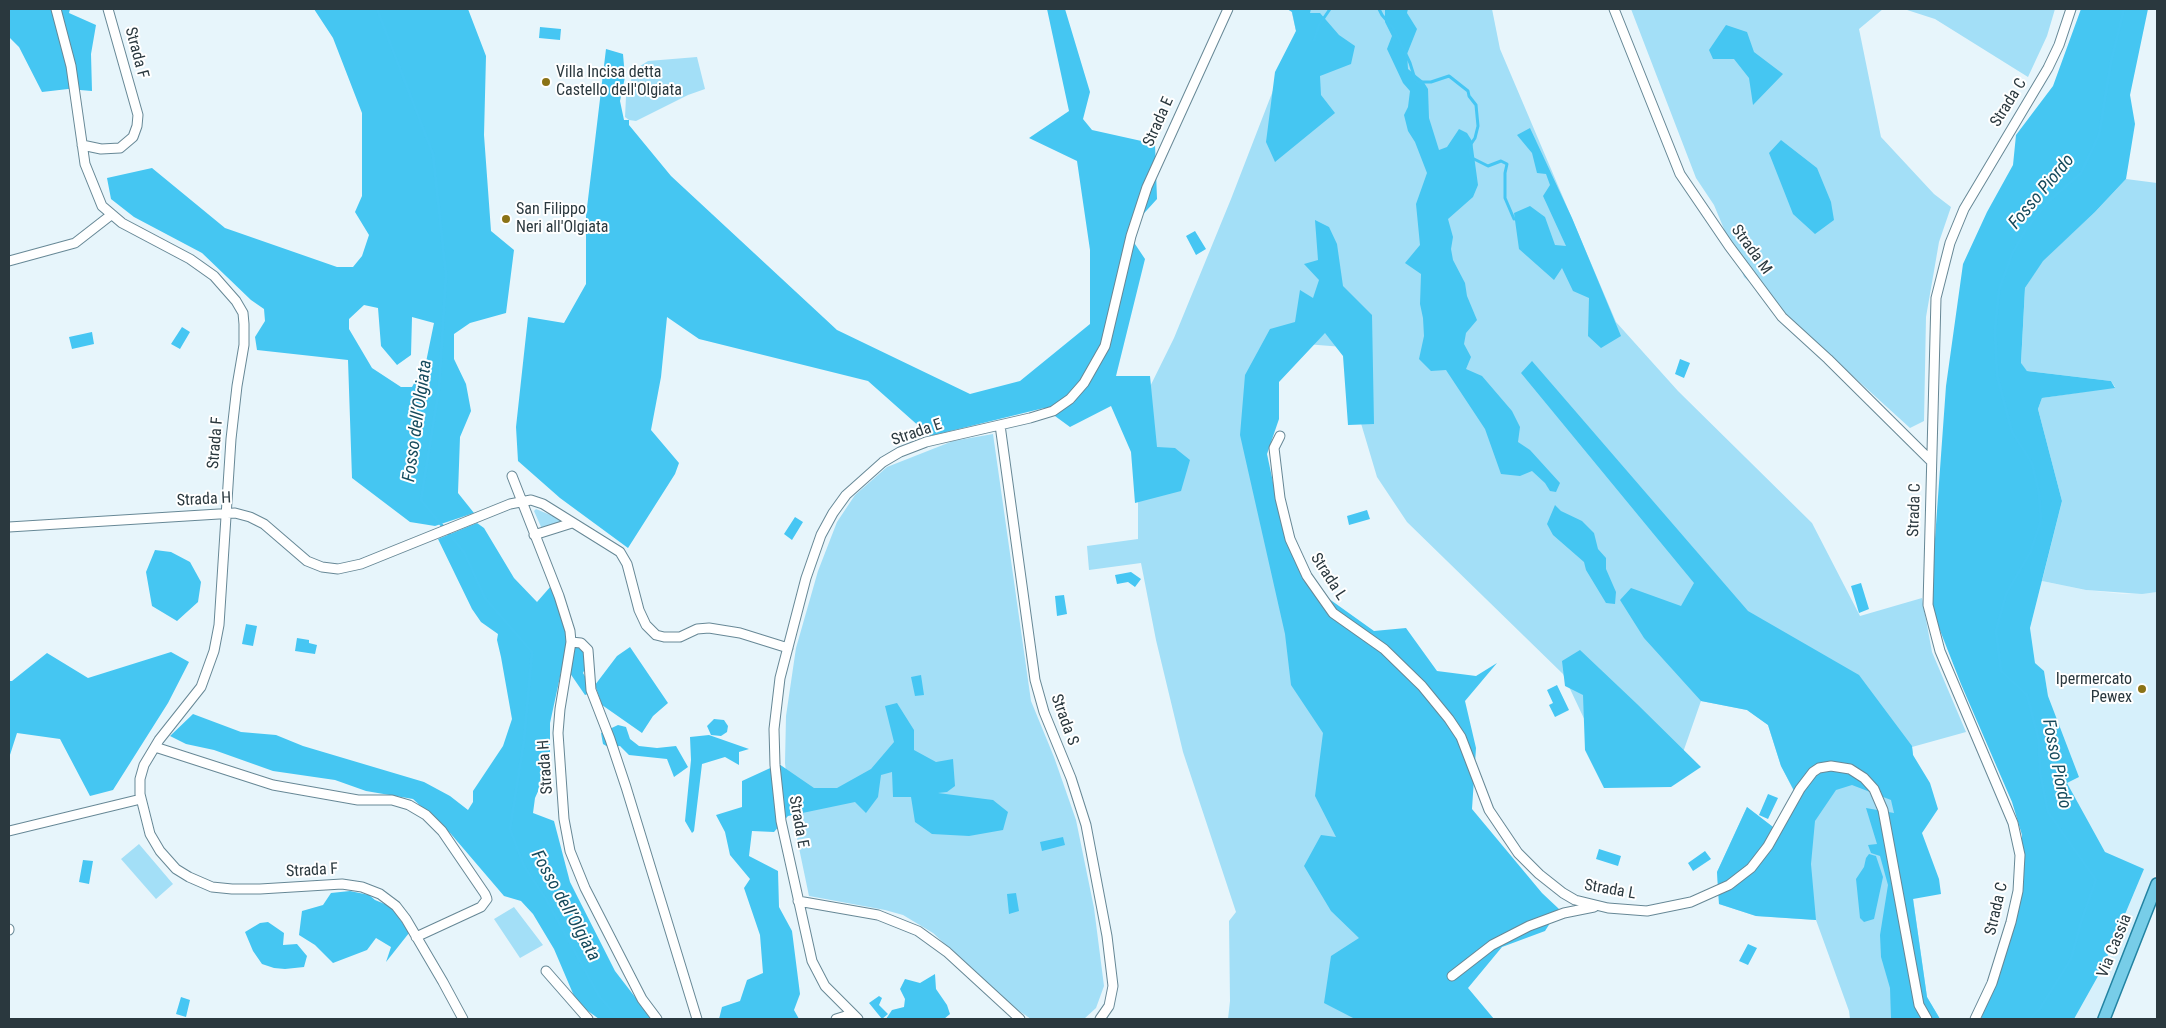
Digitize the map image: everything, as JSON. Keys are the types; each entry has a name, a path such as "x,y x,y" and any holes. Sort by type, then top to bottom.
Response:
{"main road":[{"name":"Via Cassia","path":"2104,1019 2157,884"}],"street":[{"name":"Strada F","path":"56,9 71,66 87,171 100,203 111,215 207,270 230,293 242,313 245,338 237,386 219,625 211,664 195,696 155,747 142,772 141,799 146,821 155,844 170,863 189,877 212,887 232,890 337,884 357,886 388,899 399,910 416,937 463,1019"},
{"name":"Strada F","path":"82,145 101,149 118,148 129,142 137,129 138,115 108,9"},
{"name":"Strada E","path":"855,1016 825,986 817,974 798,901 781,820 774,766 776,703 806,578 821,535 846,495 869,472 900,452 926,442 1042,415 1062,406 1084,383 1105,346 1124,263 1142,199 1228,9"},
{"name":"Strada M","path":"1614,9 1680,174 1729,246 1782,318 1828,359 1932,461"},
{"name":"Strada C","path":"1975,1019 1992,983 2011,922 2019,879 2019,847 2008,810 1940,651 1929,612 1927,592 1935,313 1939,282 1957,225 1971,195 2053,59 2072,9"},
{"path":"9,261 75,243 111,215"},
{"name":"Strada S","path":"1000,425 1035,680 1044,712 1071,778 1086,825 1107,936 1113,986 1109,1006 1100,1019"},
{"name":"Strada L","path":"1280,436 1274,448 1278,489 1287,528 1300,563 1319,595 1339,618 1376,642 1409,672 1449,719 1461,737 1489,810 1518,853 1563,893 1575,900 1597,906 1637,911 1664,909 1702,898 1729,885 1744,874 1763,854 1810,774 1826,766 1847,768 1858,773 1869,784 1881,802 1888,829 1898,898 1919,1005 1927,1019"},
{"name":"Strada H","path":"512,476 567,620 571,642 558,732 561,781 569,844 585,888 642,999 657,1019"},
{"path":"520,501 539,502 612,546 623,556 639,610 646,625 654,634 664,637 675,637 686,635 700,628 709,628 740,633 788,648"},
{"name":"Strada H","path":"9,526 226,513 242,514 258,520 277,534 302,557 317,566 343,569 520,501"},
{"path":"534,535 572,522"},
{"path":"571,642 584,645 588,650 591,690 626,787 698,1019"},
{"path":"155,747 273,785 358,800 392,800 409,805 426,816 442,831 485,894 486,900 481,907 416,937"},
{"path":"9,830 141,799"},
{"path":"798,901 878,915 918,931 947,952 1020,1019"},
{"path":"1452,976 1465,964 1492,945 1529,926 1564,913 1597,906"},
{"path":"546,971 588,1019"},
{"path":"836,1019 855,1016"}],"shaded area":[{"path":"9,9 70,9 69,13 96,25 91,54 92,91 68,89 42,92 19,47 9,37"},
{"path":"314,9 468,9 486,56 484,135 491,231 514,250 506,313 470,323 454,334 454,359 466,384 471,411 460,437 458,493 474,513 435,526 410,522 352,478 348,360 257,350 255,337 265,321 264,309 251,300 202,253 134,217 111,199 107,178 152,168 225,228 337,267 353,267 362,256 369,235 355,212 362,196 362,113 333,38","holes":["364,305 378,308 381,346 397,365 411,355 412,317 434,323 426,362 412,387 401,387 372,368 349,329 349,319"]},
{"path":"1047,9 1065,9 1090,92 1083,119 1092,130 1155,144 1157,199 1127,232 1145,259 1116,376 1150,376 1157,447 1175,448 1190,460 1181,491 1135,503 1131,452 1111,406 1070,427 1044,408 930,436 868,381 699,339 667,317 661,377 651,430 679,463 675,474 628,548 560,498 518,461 516,427 528,317 564,323 586,284 586,216 606,49 623,54 625,77 620,101 624,120 629,120 629,125 671,176 837,330 970,394 1020,381 1090,324 1090,250 1077,161 1029,138 1069,111"},
{"path":"1287,9 1311,9 1310,13 1320,13 1339,35 1355,46 1351,64 1320,76 1321,95 1335,113 1275,162 1266,142 1275,72 1296,31 1292,12"},
{"path":"1291,9 1492,9 1500,49 1616,322 1678,391 1812,523 1860,616 1922,598 1932,652 1966,732 1912,747 1918,790 1913,898 1927,997 1940,1019 1850,1019 1849,1011 1816,920 1756,916 1719,904 1717,872 1747,807 1773,827 1799,801 1781,766 1768,725 1747,710 1701,701 1680,761 1612,778 1563,674 1407,522 1377,477 1360,420 1356,348 1280,342 1257,438 1328,722 1357,920 1369,1019 1228,1019 1230,1001 1229,921 1236,912 1183,752 1156,640 1141,563 1089,570 1087,546 1138,539 1138,411 1174,338 1231,199 1296,31"},
{"path":"1385,9 1408,9 1407,13 1417,29 1407,54 1408,69 1423,81 1428,89 1429,118 1439,150 1447,147 1459,129 1467,133 1472,141 1478,185 1473,197 1448,219 1453,237 1451,249 1453,260 1465,283 1467,296 1477,320 1466,333 1464,344 1471,357 1466,369 1482,376 1512,411 1520,427 1518,442 1530,450 1560,483 1556,492 1550,491 1545,483 1532,471 1520,476 1501,474 1485,429 1446,370 1431,371 1419,359 1424,336 1420,304 1421,274 1405,263 1420,245 1416,204 1427,173 1415,142 1408,131 1404,115 1408,107 1410,91 1403,83 1387,49 1392,36 1385,22"},
{"path":"1631,9 1883,9 1859,29 1881,137 1934,194 1951,207 1939,242 1926,317 1924,421 1910,428 1744,277 1714,205 1696,178"},
{"path":"1904,9 2055,9 2047,36 2028,77 1935,19"},
{"path":"2081,9 2148,9 2130,95 2135,124 2126,179 2095,212 2043,261 2025,288 2021,363 2027,371 2111,381 2115,388 2042,398 2038,409 2062,501 2030,628 2035,663 2044,671 2048,696 2079,777 2067,783 2105,852 2144,869 2102,969 2074,1019 1981,1019 2009,942 2021,896 2022,835 2012,802 1961,684 1934,615 1931,594 1946,386 1963,264 1987,212 2013,165 2016,135 2053,86"},
{"path":"1726,25 1747,32 1754,52 1783,74 1753,105 1749,78 1734,59 1713,59 1709,50"},
{"path":"540,27 561,29 560,40 539,38"},
{"path":"697,57 705,89 688,95 636,121 625,117 626,97 634,70 648,61"},
{"path":"1530,128 1572,218 1621,336 1601,348 1588,336 1589,298 1573,291 1562,268 1554,280 1519,249 1514,213 1530,206 1545,217 1555,245 1566,246 1543,196 1550,185 1546,174 1537,173 1532,153 1517,135"},
{"path":"1781,140 1817,168 1831,202 1834,220 1815,234 1793,214 1769,153"},
{"path":"2126,179 2157,183 2157,592 2142,594 2086,590 2042,581 2062,501 2038,409 2042,398 2115,387 2111,381 2027,371 2021,364 2025,288 2042,261 2095,212"},
{"path":"1315,220 1329,227 1337,244 1343,286 1372,315 1374,424 1348,425 1343,356 1325,333 1279,382 1279,419 1267,454 1277,501 1304,581 1374,631 1406,628 1437,671 1476,676 1497,663 1465,701 1476,748 1472,809 1542,893 1559,909 1545,931 1502,947 1468,988 1494,1019 1355,1019 1324,1003 1331,956 1359,938 1331,911 1304,866 1321,835 1336,837 1315,796 1323,733 1291,685 1285,634 1240,435 1245,375 1270,329 1295,322 1300,290 1313,298 1319,280 1304,264 1318,260"},
{"path":"1195,231 1206,249 1196,255 1186,236"},
{"path":"182,327 190,332 180,349 171,344"},
{"path":"92,332 94,344 72,349 69,337"},
{"path":"1680,359 1690,363 1684,378 1675,374"},
{"path":"1532,361 1748,611 1859,675 1912,746 1913,755 1930,783 1938,809 1922,833 1939,879 1941,894 1913,899 1927,997 1940,1019 1891,1019 1890,988 1881,957 1880,935 1888,885 1880,856 1871,853 1868,845 1877,844 1866,808 1894,813 1891,800 1852,785 1836,790 1815,821 1811,864 1816,920 1756,916 1719,904 1717,872 1747,807 1773,827 1799,800 1781,766 1768,725 1747,710 1701,701 1644,638 1620,600 1631,588 1681,606 1694,583 1521,373"},
{"path":"993,434 1031,701 1054,757 1076,820 1094,908 1104,986 1096,1008 1084,1019 1031,1019 1009,1004 933,933 903,915 809,896 789,800 785,763 786,716 796,648 818,571 837,522 855,495 887,467 953,441"},
{"path":"1555,505 1561,511 1582,521 1594,533 1598,549 1606,558 1606,569 1616,592 1615,604 1606,603 1586,570 1584,562 1553,535 1547,524"},
{"path":"536,509 560,519 561,522 542,529 534,511"},
{"path":"1367,510 1370,519 1349,525 1347,516"},
{"path":"795,517 803,522 792,540 784,534"},
{"path":"477,523 484,528 514,578 537,602 551,586 567,636 592,655 583,673 594,692 585,695 563,663 550,723 550,765 535,798 533,813 554,821 570,882 615,971 652,1019 599,1019 577,1003 554,949 533,914 521,901 504,896 451,834 413,799 366,791 335,780 273,771 214,750 186,744 170,736 193,714 241,732 276,735 303,746 424,782 450,796 468,810 473,802 473,791 503,746 512,719 497,640 498,634 481,622 472,609 438,539"},
{"path":"155,550 171,552 190,562 201,582 198,602 177,621 152,606 146,572"},
{"path":"1131,572 1141,579 1135,587 1128,582 1117,584 1115,575"},
{"path":"2042,581 2086,590 2123,594 2157,592 2157,869 2097,1019 2074,1019 2102,969 2105,852 2067,783 2079,777 2048,696 2044,671 2035,663 2030,628"},
{"path":"1861,583 1869,609 1859,613 1851,586"},
{"path":"1064,595 1067,614 1057,616 1055,596"},
{"path":"246,624 257,626 253,646 242,644"},
{"path":"297,638 309,640 309,643 317,645 315,654 295,651"},
{"path":"630,647 668,703 653,716 642,733 602,705 595,685 617,656"},
{"path":"1580,650 1701,767 1671,787 1604,788 1585,750 1583,695 1565,686 1562,661"},
{"path":"171,652 189,662 168,703 113,790 90,796 60,739 17,733 9,758 9,681 12,681 47,653 88,678"},
{"path":"921,675 924,695 915,696 911,677"},
{"path":"1557,685 1569,710 1555,717 1549,705 1553,703 1547,690"},
{"path":"897,703 914,730 914,750 936,762 953,759 955,786 947,792 938,793 993,800 1008,812 1003,830 969,836 932,834 915,822 911,797 893,797 892,772 881,775 878,797 866,813 855,802 788,816 774,832 752,831 749,856 778,871 779,907 792,931 800,994 794,1010 799,1019 719,1019 722,1007 740,1001 747,980 763,973 760,935 744,888 750,879 730,855 725,832 716,815 742,807 742,781 779,764 814,788 837,788 871,769 894,742 885,706"},
{"path":"714,719 724,720 728,726 727,732 721,736 711,735 707,726"},
{"path":"618,725 626,727 630,739 639,746 657,748 676,746 688,767 674,777 667,759 629,755 620,746 608,747 603,744 601,733"},
{"path":"709,735 749,749 739,752 739,765 725,757 702,764 694,831 692,833 685,821 691,760 690,737"},
{"path":"1768,794 1778,798 1768,819 1759,815"},
{"path":"1063,837 1065,845 1042,851 1040,842"},
{"path":"139,844 173,884 156,899 121,859"},
{"path":"1599,849 1621,856 1618,866 1596,859"},
{"path":"1705,851 1711,859 1693,871 1688,863"},
{"path":"1869,854 1876,856 1883,877 1874,919 1864,922 1860,918 1856,879 1864,867"},
{"path":"83,860 93,861 89,884 79,882"},
{"path":"350,891 369,895 375,900 392,907 409,933 386,962 391,947 376,938 367,950 333,963 315,945 299,935 302,911 323,905 331,893"},
{"path":"1016,893 1019,911 1009,914 1007,894"},
{"path":"514,907 543,945 520,958 494,919"},
{"path":"268,922 284,933 283,945 297,944 307,956 304,967 285,969 262,964 253,951 245,932 260,923"},
{"path":"1748,944 1757,948 1748,965 1739,961"},
{"path":"935,974 936,989 947,1005 950,1014 944,1019 886,1019 892,1010 904,1007 905,999 900,989 905,979 920,983"},
{"path":"879,996 882,998 879,1005 888,1014 882,1019 869,1003"},
{"path":"181,997 190,1000 186,1017 176,1014"}],"waterway":[{"name":"Fosso dell’Olgiata","path":"377,9 433,154 446,275 439,388 421,500 464,552 485,598 532,652 524,741 510,829 524,866 546,899 599,996 619,1019"},
{"path":"1314,40 1319,25 1330,9"},
{"path":"1379,9 1394,29 1418,82 1431,82 1449,76 1468,91 1469,96 1476,105 1478,126 1475,138 1471,144 1470,152 1472,158 1488,166 1501,161 1507,164 1505,198 1514,219"},
{"name":"Fosso Piordo","path":"2029,1019 2039,1010 2071,959 2082,919 2096,880 2048,812 2040,772 2039,741 2027,695 2001,671 1996,631 2006,594 2031,551 2041,520 2039,493 2032,463 2012,432 1997,375 1995,330 1999,290 2012,254 2026,229 2048,202 2081,173 2099,135 2111,62 2124,9"}],"place":[{"name":"Villa Incisa detta Castello dell'Olgiata","path":"546,82"},
{"name":"San Filippo Neri all'Olgiata","path":"506,219"},
{"name":"Ipermercato Pewex","path":"2142,689"}]}
